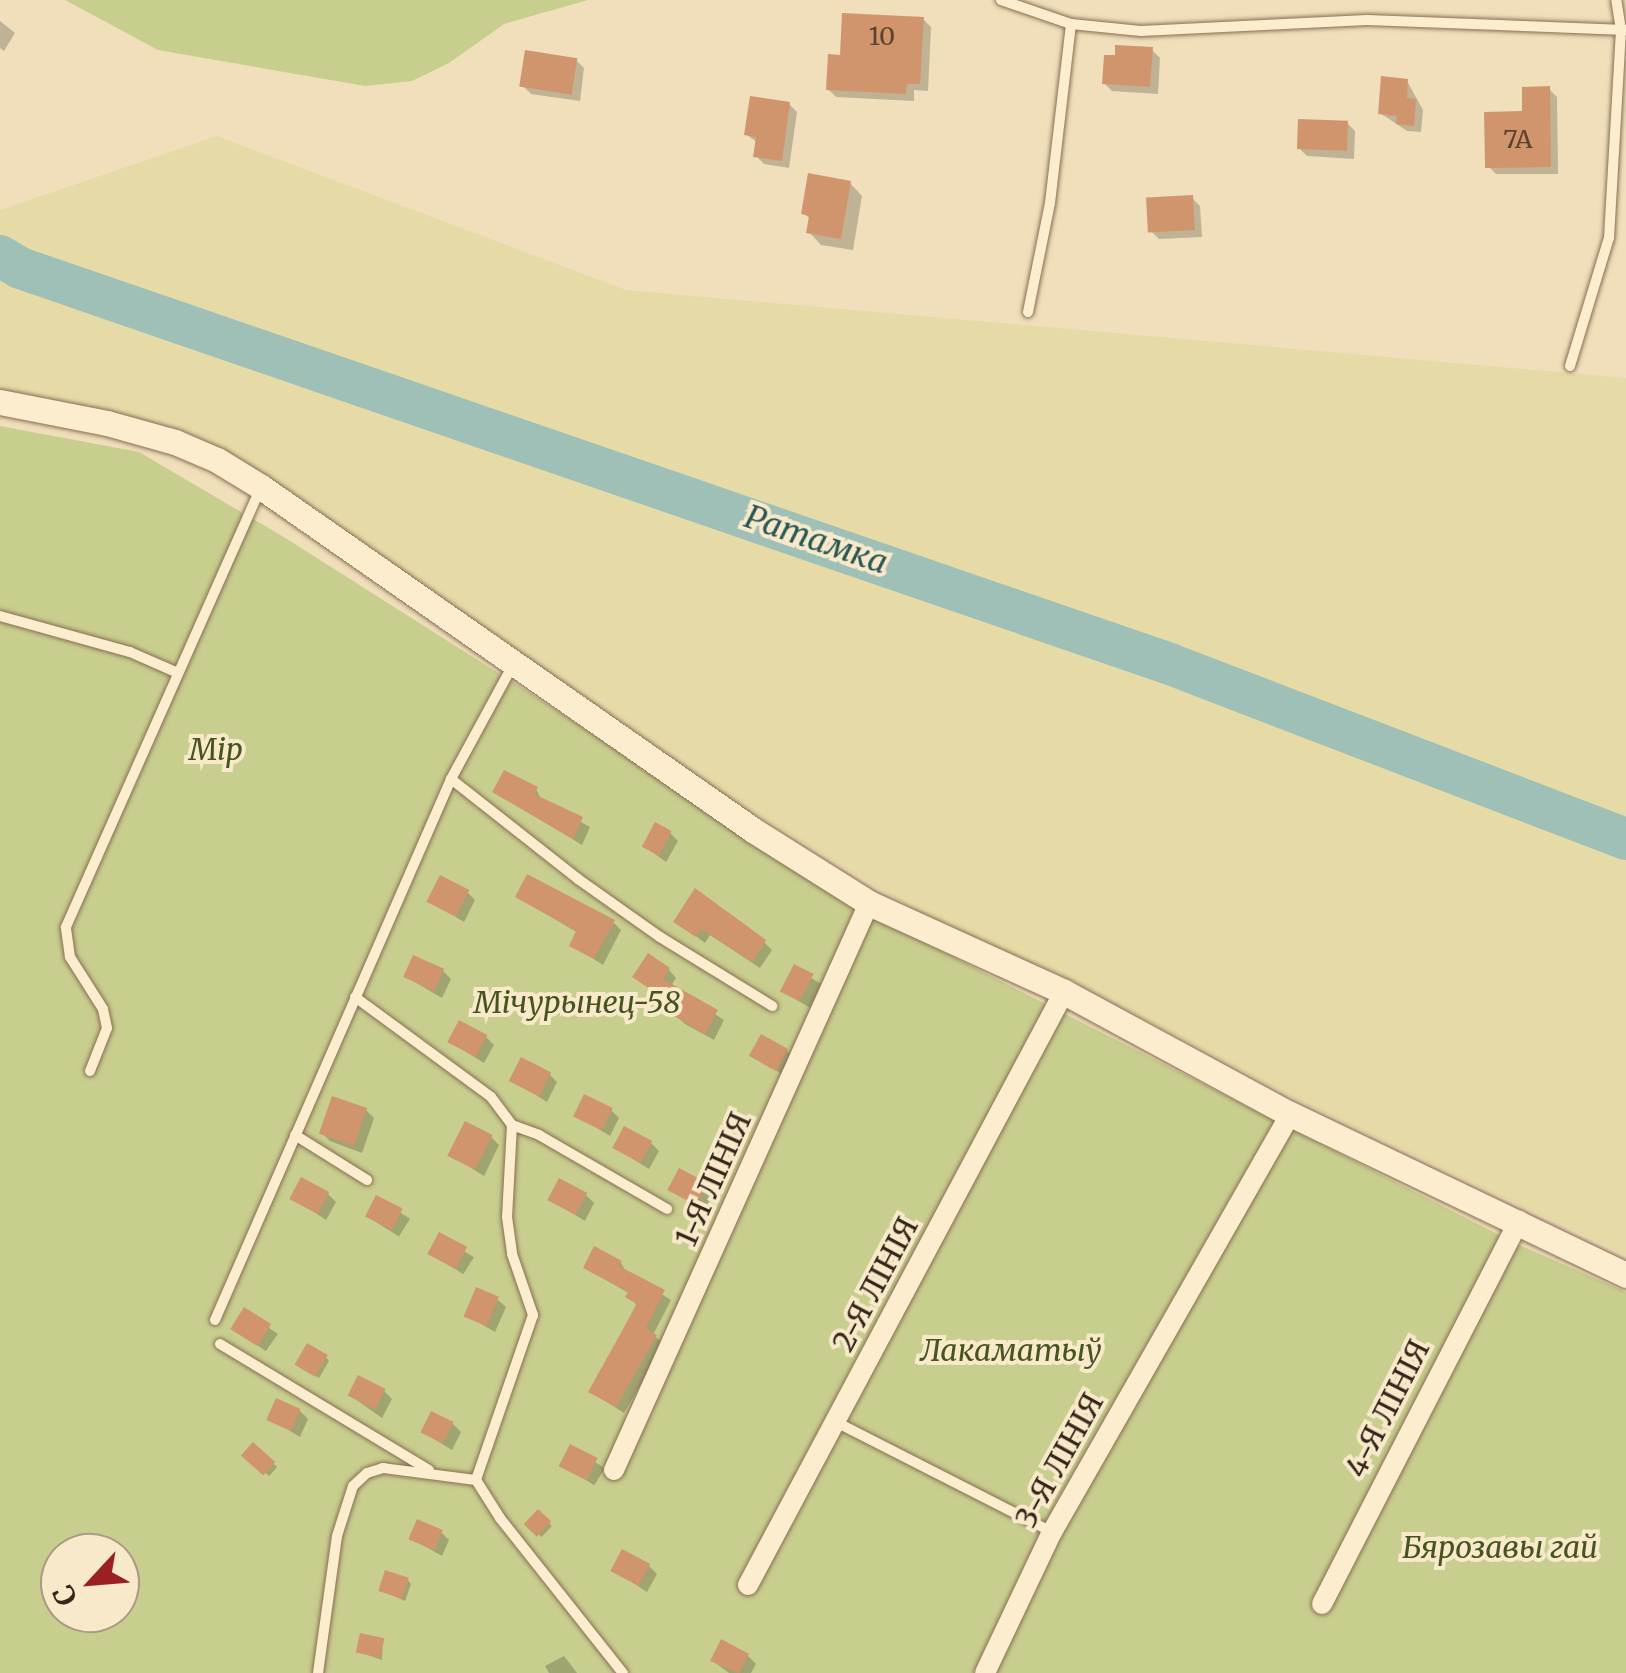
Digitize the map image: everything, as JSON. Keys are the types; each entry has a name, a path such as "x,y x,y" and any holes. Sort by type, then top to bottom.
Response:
{"street":[{"path":"0,402 175,442 261,486 868,908 1513,1230 1626,1276"},
{"name":"1-Я ЛІНІЯ","path":"614,1470 868,908"},
{"name":"2-Я ЛІНІЯ","path":"748,1586 1059,1001"},
{"name":"3-Я ЛІНІЯ","path":"985,1673 1052,1532 1287,1119"},
{"name":"4-Я ЛІНІЯ","path":"1322,1604 1513,1230"}],"lane":[{"path":"1001,0 1071,24 1141,31 1368,20 1624,30"},
{"path":"1570,366 1609,238 1624,30 1616,0"},
{"path":"1028,312 1050,203 1071,24"},
{"path":"90,1071 107,1028 103,1008 70,957 66,927 261,486"},
{"path":"0,616 130,652 178,673"},
{"path":"215,1320 451,779 514,662"},
{"path":"451,779 646,927 772,1006"},
{"path":"355,997 491,1098 512,1125 540,1135 666,1209"},
{"path":"476,1480 534,1315 512,1254 506,1216 512,1125"},
{"path":"295,1134 367,1180"},
{"path":"220,1344 434,1473"},
{"path":"836,1422 1052,1532"},
{"path":"318,1673 338,1536 353,1486 367,1472 383,1468 476,1480 500,1518 623,1673"}],"shaded area":[{"path":"217,136 626,290 1626,378 1626,1255 1300,1101 1067,978 955,934 730,798 274,481 190,434 114,412 0,391 0,210"}],"green space":[{"path":"65,0 588,0 504,24 449,63 412,81 365,86 158,50"},
{"path":"0,426 139,452 287,539 522,688 859,909 1517,1244 1626,1292 1626,1673 0,1673"}],"building":[{"path":"842,13 924,17 920,84 907,84 906,94 826,90 828,54 840,55"},
{"path":"1115,45 1153,47 1150,87 1102,84 1104,55 1115,55"},
{"path":"525,50 577,58 572,95 519,87"},
{"path":"1381,76 1408,79 1407,98 1416,99 1414,126 1396,124 1397,116 1378,114"},
{"path":"1550,86 1551,167 1485,168 1484,112 1522,111 1522,87"},
{"path":"750,96 790,102 782,161 753,157 756,137 744,135"},
{"path":"1298,119 1348,121 1347,151 1297,149"},
{"path":"808,173 851,181 841,239 806,233 809,216 801,214"},
{"path":"1193,195 1195,230 1148,232 1146,197"},
{"path":"504,770 538,787 534,794 583,817 573,839 492,792"},
{"path":"655,822 672,831 659,856 642,847"},
{"path":"527,874 615,920 594,959 569,946 576,931 515,897"},
{"path":"440,875 469,890 456,917 426,902"},
{"path":"695,888 766,940 752,962 701,929 696,937 673,922"},
{"path":"648,953 670,968 663,979 718,1010 705,1034 674,1016 679,1008 632,977"},
{"path":"413,955 444,969 434,991 403,977"},
{"path":"794,964 814,974 800,1002 780,992"},
{"path":"459,1020 487,1035 476,1057 447,1042"},
{"path":"761,1034 788,1049 776,1071 749,1056"},
{"path":"521,1057 551,1072 539,1096 509,1081"},
{"path":"584,1094 613,1108 602,1130 573,1116"},
{"path":"332,1096 367,1108 354,1146 319,1134"},
{"path":"465,1121 493,1135 475,1170 447,1156"},
{"path":"624,1126 652,1141 641,1163 612,1148"},
{"path":"679,1168 707,1183 696,1205 667,1190"},
{"path":"301,1177 329,1192 318,1214 289,1199"},
{"path":"559,1178 587,1193 576,1215 547,1200"},
{"path":"376,1195 403,1209 392,1230 365,1216"},
{"path":"439,1232 467,1247 456,1269 427,1254"},
{"path":"594,1246 622,1261 619,1266 665,1290 646,1328 657,1335 616,1407 588,1392 637,1304 625,1297 628,1292 583,1268"},
{"path":"476,1287 499,1297 487,1326 463,1316"},
{"path":"244,1307 271,1324 257,1346 230,1329"},
{"path":"307,1343 328,1355 315,1377 294,1365"},
{"path":"358,1375 386,1389 375,1410 348,1395"},
{"path":"276,1398 301,1409 291,1431 266,1420"},
{"path":"431,1411 453,1422 443,1444 420,1433"},
{"path":"253,1442 275,1462 263,1475 241,1455"},
{"path":"570,1444 598,1458 586,1480 559,1466"},
{"path":"538,1509 551,1521 537,1537 524,1524"},
{"path":"417,1519 443,1530 434,1550 408,1539"},
{"path":"622,1549 650,1564 639,1586 610,1571"},
{"path":"385,1570 409,1578 402,1599 378,1591"},
{"path":"360,1633 384,1638 380,1658 356,1653"},
{"path":"721,1639 749,1654 739,1673 710,1661"}],"waterway":[{"name":"Ратамка","path":"0,256 20,268 1170,664 1626,839"}],"park label":[{"name":"Мір","path":"216,749"},
{"name":"Мічурынец-58","path":"577,1002"},
{"name":"Лакаматыў","path":"1011,1350"},
{"name":"Бярозавы гай","path":"1500,1547"}]}
